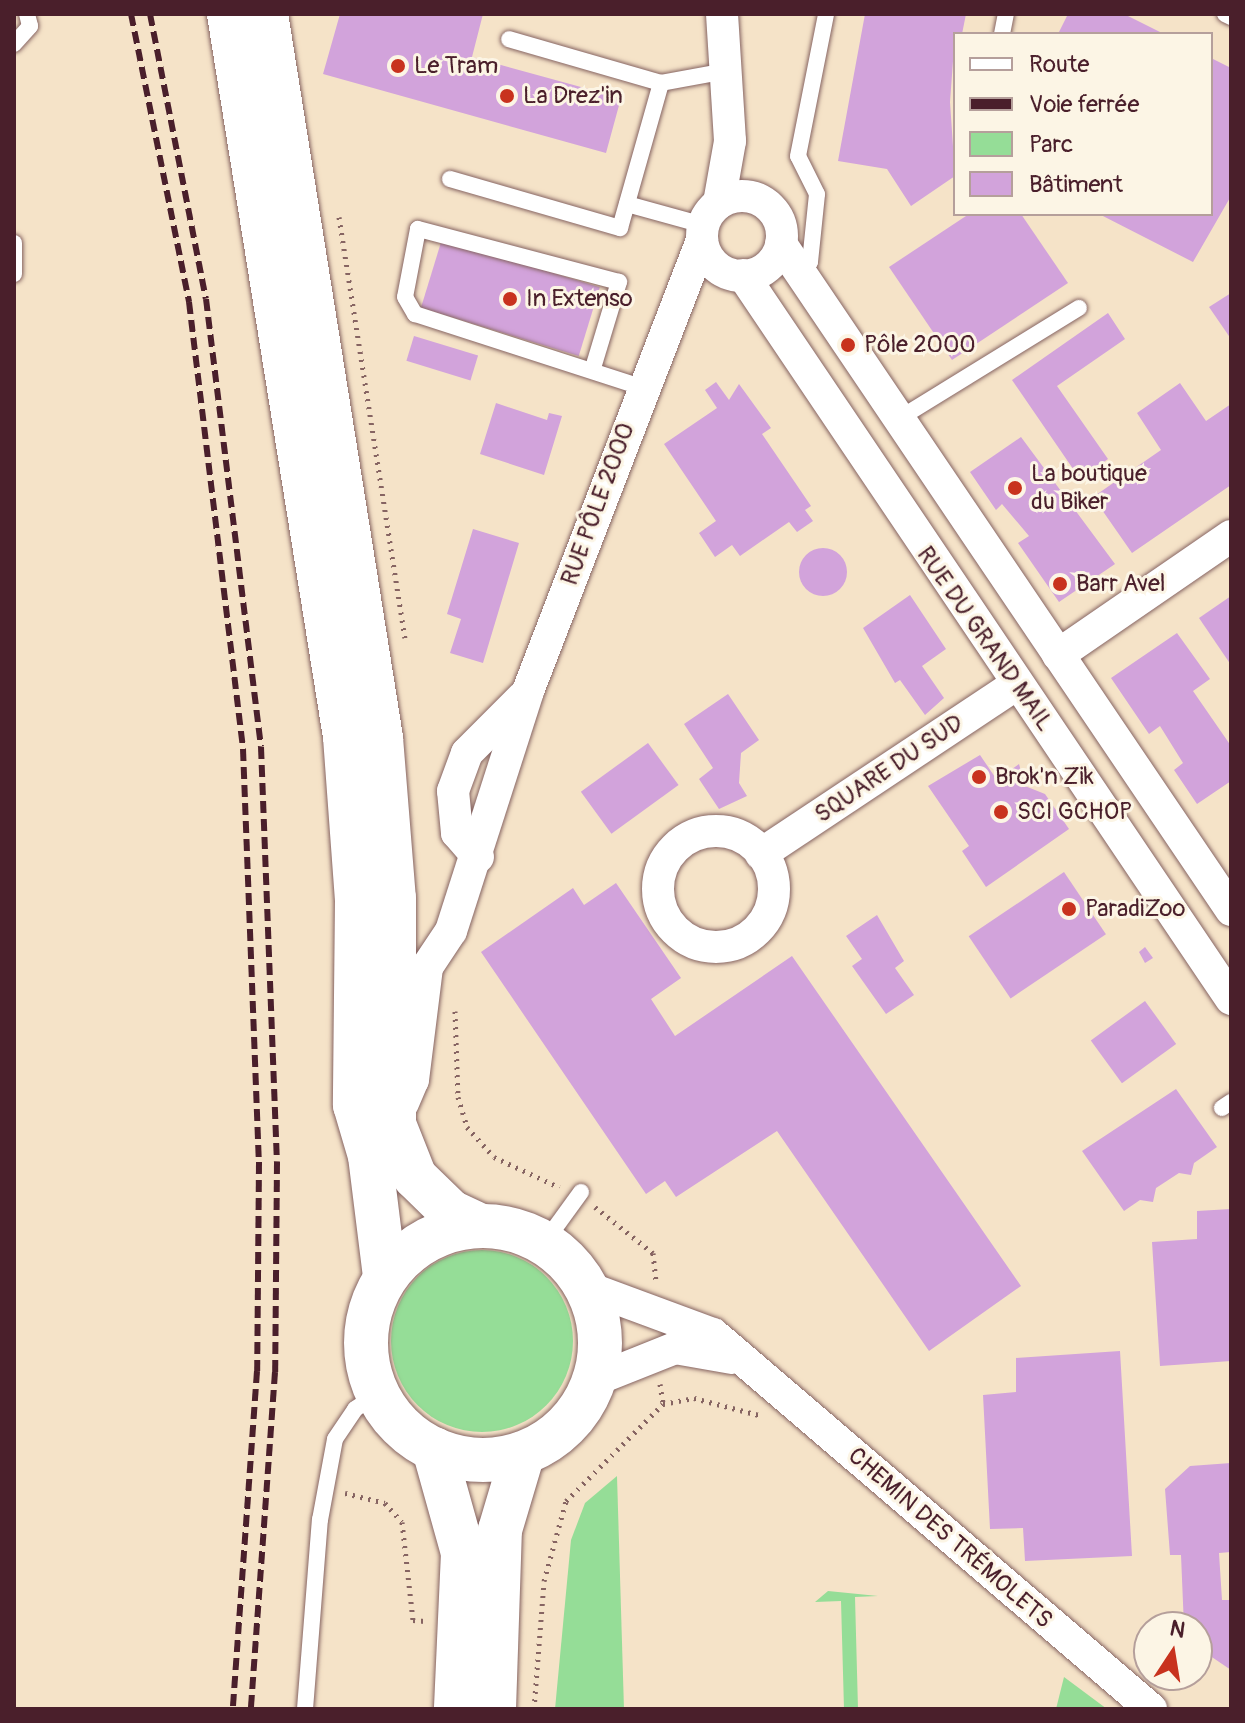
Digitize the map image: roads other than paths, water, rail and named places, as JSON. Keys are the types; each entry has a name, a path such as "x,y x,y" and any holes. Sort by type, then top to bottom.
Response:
{"main road":[{"path":"237,16 382,753 394,898 394,1124 415,1177 451,1212 481,1226 544,1243 586,1287 600,1338 595,1380 575,1415 523,1453 480,1460 434,1449 409,1434 378,1394 366,1331 385,1277 370,1156 355,1105 357,900 345,737 237,16"},
{"path":"385,1277 427,1240 481,1226"},
{"path":"434,1449 463,1553 456,1709"},
{"path":"494,1709 500,1530 523,1453"}],"street":[{"name":"RUE PÔLE 2000","path":"394,1124 413,1080 427,967 451,931 478,857 528,691 641,387 708,223 730,141 722,14"},
{"name":"RUE PÔLE 2000","path":"730,141 760,200"},
{"path":"672,317 739,275 767,266 781,244 778,219 760,200 708,223 716,265 739,275"},
{"name":"RUE DU GRAND MAIL","path":"781,244 799,276 900,418 1231,910"},
{"name":"RUE DU GRAND MAIL","path":"739,275 1231,999"},
{"path":"1017,684 1039,693 1054,686 1058,655 1231,536"},
{"name":"SQUARE DU SUD","path":"761,854 1017,684"},
{"name":"RUE PÔLE 2000","path":"478,857 457,833 456,780 467,753 528,691"},
{"name":"CHEMIN DES TRÉMOLETS","path":"586,1287 690,1323 751,1364 1151,1709"},
{"name":"CHEMIN DES TRÉMOLETS","path":"595,1380 675,1348 751,1364"}],"lane":[{"path":"14,44 30,26 27,14"},
{"path":"799,276 810,262 817,194 798,156 826,14"},
{"path":"1225,14 1231,17"},
{"path":"509,39 661,83 726,71"},
{"path":"450,179 620,228 661,83"},
{"path":"627,204 708,223"},
{"path":"593,368 619,282 418,229 405,297 415,314 593,368 641,387"},
{"path":"14,243 14,274"},
{"path":"900,418 1079,308"},
{"path":"544,1243 581,1192"},
{"path":"305,1709 325,1488 345,1420 378,1394"}],"railway":[{"path":"131,14 189,302 243,749 259,1162 257,1371 233,1709"},
{"path":"150,14 206,299 261,747 277,1162 275,1372 251,1709"}],"place":[{"name":"Le Tram","path":"398,66"},
{"name":"La Drez'in","path":"507,96"},
{"name":"In Extenso","path":"510,299"},
{"name":"Pôle 2000","path":"848,345"},
{"name":"La boutique du Biker","path":"1015,488"},
{"name":"Barr Avel","path":"1060,584"},
{"name":"Brok'n Zik","path":"979,777"},
{"name":"SCI GCHOP","path":"1001,812"},
{"name":"ParadiZoo","path":"1069,909"}]}
